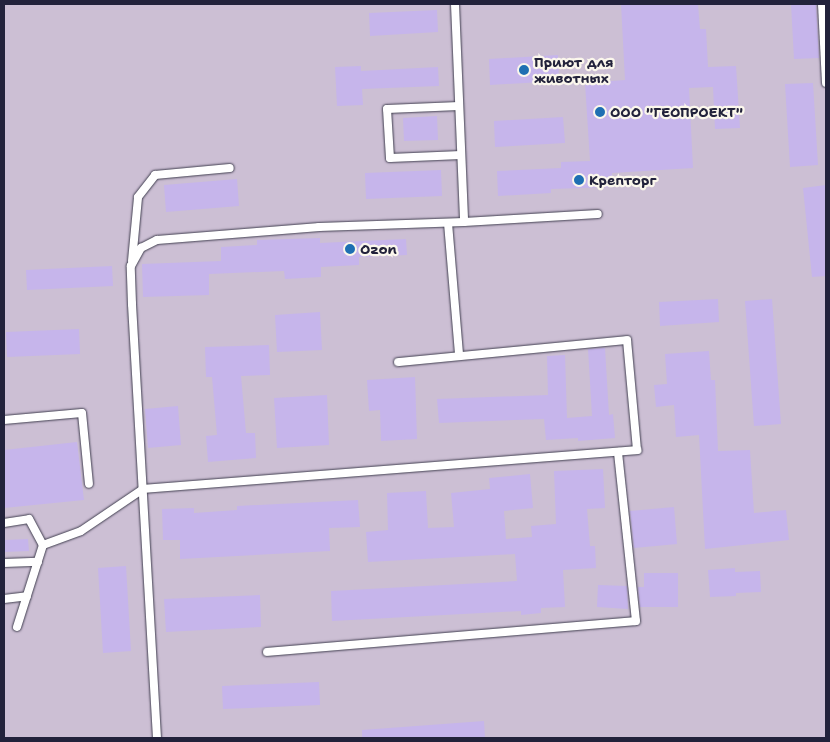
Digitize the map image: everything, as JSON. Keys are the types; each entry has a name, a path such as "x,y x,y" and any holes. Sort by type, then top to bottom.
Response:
{"lane":[{"path":"455,4 464,222"},
{"path":"822,4 826,83"},
{"path":"459,106 387,108 390,158 461,155"},
{"path":"158,738 131,266 138,197 155,175 230,168"},
{"path":"131,266 140,248 157,240 319,227 448,223 598,214"},
{"path":"448,223 459,355"},
{"path":"44,545 81,532 143,489 637,450 627,340 398,362"},
{"path":"4,420 82,413 89,484"},
{"path":"267,652 636,621 618,452"},
{"path":"4,522 29,519 44,545 17,627"},
{"path":"4,563 38,562"},
{"path":"4,598 27,596"}],"shaded area":[{"path":"4,4 826,4 826,738 4,738"}],"building":[{"path":"621,4 698,4 700,29 706,29 708,67 736,66 740,128 715,129 713,87 689,88 693,168 612,173 613,187 551,189 551,193 498,196 497,171 561,168 561,162 590,161 585,83 625,80"},
{"path":"791,4 816,4 819,58 794,59"},
{"path":"437,10 438,32 370,36 369,13"},
{"name":"Приют для животных","path":"558,55 559,81 490,85 489,59"},
{"path":"361,66 361,71 438,67 439,86 362,89 363,105 337,106 335,67"},
{"path":"813,83 818,165 790,167 785,84"},
{"path":"437,116 438,140 404,141 403,118"},
{"path":"563,117 565,143 495,147 494,121"},
{"path":"441,170 442,196 366,199 365,173"},
{"path":"237,179 239,206 166,212 164,185"},
{"path":"826,185 826,276 812,277 803,188"},
{"path":"320,238 320,243 406,239 407,255 359,257 359,265 321,267 321,277 285,279 284,271 209,274 209,295 143,297 142,264 221,261 221,247 257,245 257,240"},
{"path":"112,266 113,286 27,290 26,270"},
{"path":"718,299 719,322 660,326 659,302"},
{"path":"772,299 781,424 754,426 745,301"},
{"path":"320,312 322,350 277,352 275,315"},
{"path":"79,329 80,354 7,357 6,332"},
{"path":"269,345 270,375 241,376 246,433 255,433 256,458 208,462 206,436 217,435 212,377 206,377 205,347"},
{"path":"605,348 609,415 613,414 615,438 578,441 578,438 546,440 544,419 439,423 437,399 548,395 547,356 565,355 567,418 592,416 588,349"},
{"path":"709,351 711,380 715,380 718,451 750,450 754,513 786,510 789,540 705,549 699,435 676,437 674,405 656,407 654,385 667,384 665,354"},
{"path":"415,377 417,439 381,441 380,410 369,411 367,380"},
{"path":"327,395 329,445 277,448 274,398"},
{"path":"178,406 181,445 148,448 145,409"},
{"path":"77,442 84,500 4,508 4,450"},
{"path":"603,469 605,508 587,509 590,546 595,546 596,568 563,570 565,607 541,608 541,613 521,615 521,611 332,621 331,591 517,581 515,554 368,562 366,532 388,530 387,493 426,491 428,528 454,527 451,493 490,489 489,478 530,474 533,508 504,511 506,539 532,537 531,526 556,524 554,471"},
{"path":"358,500 360,527 329,528 330,551 180,559 180,540 163,540 162,509 194,508 194,513 237,510 237,506"},
{"path":"674,507 677,544 634,548 630,511"},
{"path":"28,539 29,551 4,552 4,540"},
{"path":"126,566 131,651 103,653 98,568"},
{"path":"735,568 735,572 760,571 761,592 736,593 736,596 710,597 708,570"},
{"path":"644,573 678,573 678,607 640,607 638,587 644,587"},
{"path":"598,585 627,586 628,609 597,607"},
{"path":"260,595 261,627 166,632 164,599"},
{"path":"319,682 320,705 223,709 222,686"},
{"path":"484,721 485,738 362,738 362,730"}],"place":[{"name":"Приют для животных","path":"524,70"},
{"name":"ООО \"ГЕОПРОЕКТ\"","path":"600,112"},
{"name":"Крепторг","path":"579,180"},
{"name":"Ozon","path":"350,249"}]}
